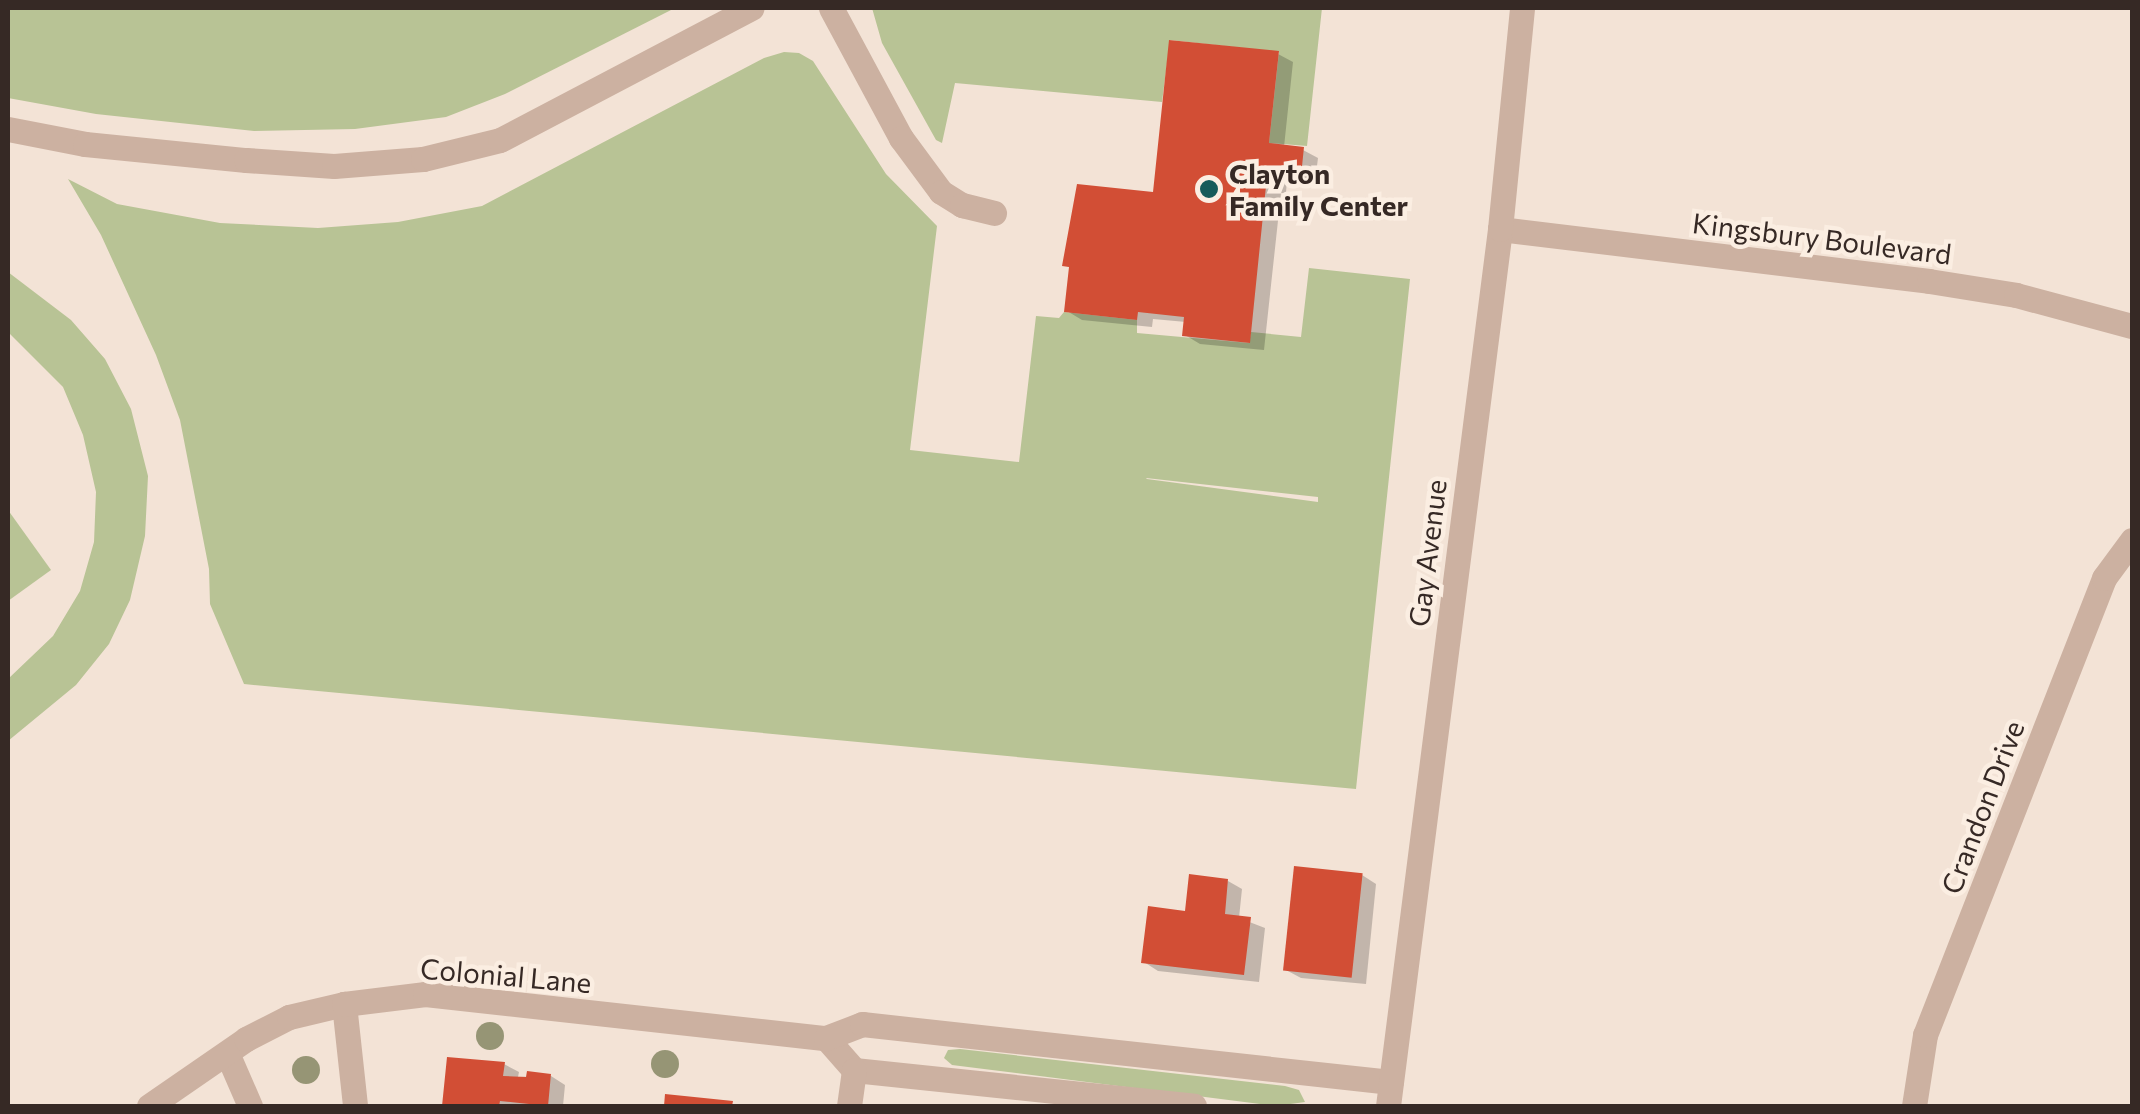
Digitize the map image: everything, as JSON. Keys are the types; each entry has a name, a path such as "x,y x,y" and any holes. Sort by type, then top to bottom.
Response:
{"street":[{"path":"8,129 86,144 246,160 334,166 422,158 500,140 751,8"},
{"path":"830,8 901,138 941,192 962,205 994,213"},
{"name":"Gay Avenue","path":"1389,1094 1500,230 1522,8"},
{"name":"Kingsbury Boulevard","path":"1500,230 1929,281 2016,295 2132,326"},
{"name":"Crandon Drive","path":"1914,1106 1932,1017 2104,578 2132,540"},
{"name":"Colonial Lane","path":"149,1106 289,1017 344,1004 425,994 826,1038 862,1024 1389,1094"},
{"path":"344,1004 355,1106"},
{"path":"948,1035 938,1042 931,1061 948,1079"},
{"path":"826,1038 854,1070 1194,1106"},
{"path":"227,1053 250,1106"},
{"path":"849,1106 854,1070"}],"green space":[{"path":"8,8 675,8 505,94 446,117 355,129 254,131 96,114 8,98"},
{"path":"872,8 1322,8 1307,146 1269,143 1279,52 1170,40 1162,102 955,83 942,143 936,140 882,43"},
{"path":"784,52 799,53 813,61 886,174 937,226 910,450 1019,462 1036,316 1059,318 1064,312 1137,320 1137,333 1249,343 1251,332 1301,337 1309,268 1410,279 1356,789 244,684 210,604 209,569 180,420 156,355 101,235 68,179 117,204 220,223 318,228 398,222 482,206 764,58","holes":["1146,478 1318,497 1318,502"]},
{"path":"8,272 71,320 105,359 131,409 148,476 145,536 130,600 109,644 76,685 8,741 8,679 53,636 80,591 94,542 96,492 83,435 63,387 8,332"},
{"path":"8,510 51,570 8,601"},
{"path":"948,1050 1285,1086 1299,1090 1305,1102 1276,1106 952,1065 944,1058"}],"building":[{"name":"Clayton Family Center","path":"1169,40 1279,51 1269,143 1304,147 1301,176 1273,172 1272,186 1266,186 1250,343 1182,336 1184,317 1138,312 1137,320 1064,312 1069,267 1062,266 1077,184 1153,192"},
{"path":"1294,866 1363,873 1352,978 1283,970"},
{"path":"1189,874 1228,879 1225,914 1251,917 1244,975 1141,963 1148,906 1185,911"},
{"path":"447,1057 505,1062 503,1076 526,1077 527,1071 551,1074 548,1106 500,1101 499,1106 442,1106"},
{"path":"665,1094 733,1101 732,1106 664,1106"}],"place":[{"name":"Clayton Family Center","path":"1209,189"}]}
